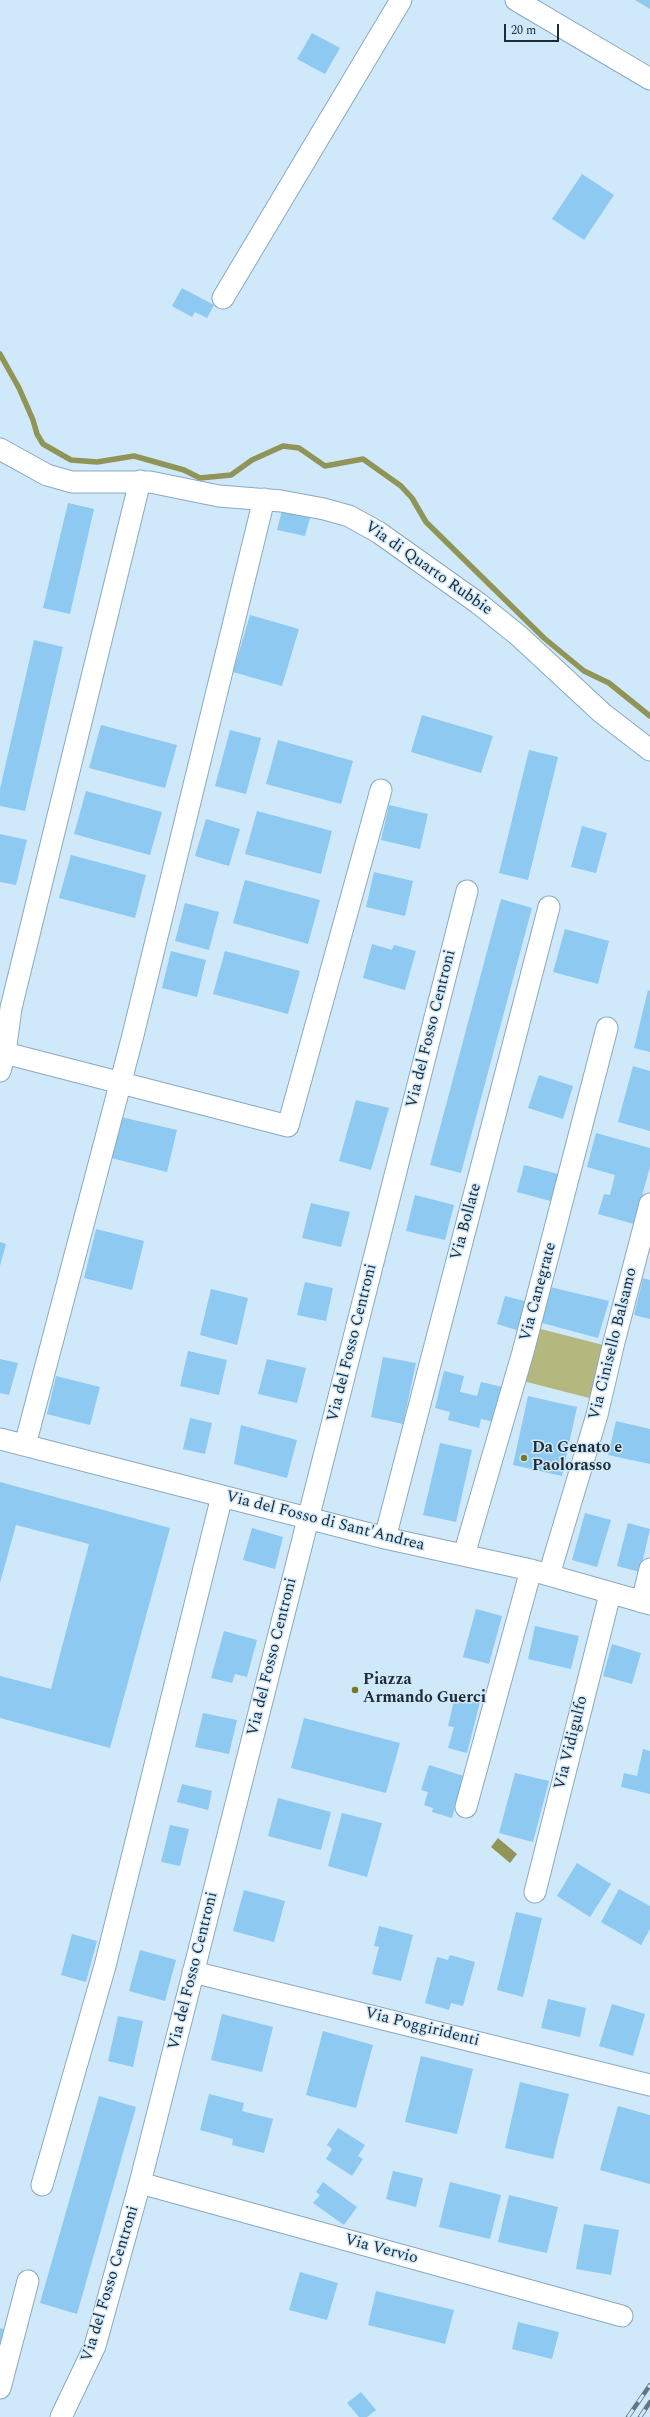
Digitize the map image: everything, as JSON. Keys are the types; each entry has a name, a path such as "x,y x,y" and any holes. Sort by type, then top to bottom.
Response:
{"street":[{"path":"223,298 401,0"},
{"path":"516,0 650,79"},
{"name":"Via di Quarto Rubbie","path":"0,449 47,475 72,482 140,481 219,496 264,499 332,511 349,516 372,528 478,603 519,636 602,713 650,750"},
{"path":"140,481 11,1008 2,1062 120,1083 288,1126 381,790"},
{"path":"25,1445 120,1083 264,499"},
{"name":"Via del Fosso Centroni","path":"61,2417 95,2346 140,2183 468,891"},
{"name":"Via Bollate","path":"385,1538 549,907"},
{"name":"Via Canegrate","path":"464,1555 523,1352 607,1028"},
{"name":"Via Cinisello Balsamo","path":"466,1807 540,1572 597,1415 614,1342 650,1204"},
{"name":"Via del Fosso di Sant'Andrea","path":"0,1439 385,1538 540,1572 610,1594 646,1603"},
{"path":"42,2185 105,1966 222,1496"},
{"path":"646,1603 650,1569"},
{"name":"Via Vidigulfo","path":"535,1892 610,1594"},
{"name":"Via Poggiridenti","path":"194,1972 650,2085"},
{"name":"Via Vervio","path":"140,2183 622,2316"},
{"path":"0,2388 28,2281"}],"shaded area":[{"path":"537,1328 607,1346 593,1399 523,1381"},
{"path":"498,1838 517,1854 510,1863 491,1847"}],"building":[{"path":"635,0 650,0 650,9"},
{"path":"312,33 340,48 325,74 297,59"},
{"path":"582,174 614,195 584,240 552,219"},
{"path":"182,288 214,305 207,318 195,312 192,317 172,306"},
{"path":"68,503 94,509 70,614 43,608"},
{"path":"283,507 311,514 305,536 277,530"},
{"path":"250,615 299,629 282,686 233,672"},
{"path":"34,640 63,647 25,811 0,806 0,789"},
{"path":"422,715 493,736 481,773 411,752"},
{"path":"101,725 177,745 165,788 89,768"},
{"path":"230,730 261,738 246,794 215,786"},
{"path":"278,740 353,761 341,804 266,784"},
{"path":"529,750 558,757 528,880 499,873"},
{"path":"86,791 162,812 150,855 74,834"},
{"path":"389,805 428,814 420,849 381,840"},
{"path":"257,811 332,831 321,874 245,854"},
{"path":"206,819 240,829 229,866 195,856"},
{"path":"582,826 607,833 596,873 571,867"},
{"path":"0,834 27,840 16,885 0,882"},
{"path":"71,855 146,875 135,918 59,898"},
{"path":"374,872 413,881 405,916 366,907"},
{"path":"245,880 320,900 308,944 233,923"},
{"path":"501,899 532,908 461,1173 430,1165"},
{"path":"185,903 219,912 209,950 175,941"},
{"path":"565,929 609,941 598,984 553,972"},
{"path":"372,944 392,950 394,945 416,951 405,990 363,978"},
{"path":"171,951 206,960 197,997 162,988"},
{"path":"225,951 300,971 288,1014 213,994"},
{"path":"648,990 650,991 650,1052 634,1048"},
{"path":"633,1066 650,1071 650,1131 618,1122"},
{"path":"539,1075 573,1086 563,1119 528,1108"},
{"path":"356,1100 389,1108 371,1170 339,1161"},
{"path":"121,1117 177,1130 167,1172 111,1158"},
{"path":"596,1133 650,1148 650,1167 634,1224 598,1214 604,1194 610,1195 615,1175 587,1167"},
{"path":"524,1165 562,1175 554,1202 517,1192"},
{"path":"415,1195 454,1205 445,1240 406,1231"},
{"path":"311,1203 350,1212 341,1247 302,1238"},
{"path":"96,1229 144,1241 132,1290 84,1278"},
{"path":"0,1242 6,1244 0,1266"},
{"path":"643,1278 650,1280 650,1319 634,1315"},
{"path":"305,1282 333,1288 326,1321 297,1315"},
{"path":"550,1287 609,1301 598,1338 542,1323"},
{"path":"211,1289 248,1298 237,1345 200,1335"},
{"path":"505,1296 528,1302 520,1331 497,1324"},
{"path":"188,1351 227,1360 219,1395 180,1386"},
{"path":"383,1357 416,1363 403,1424 371,1417"},
{"path":"0,1359 18,1363 9,1395 0,1393"},
{"path":"267,1359 306,1368 297,1403 258,1394"},
{"path":"444,1371 464,1376 460,1392 477,1396 481,1382 503,1387 494,1422 481,1419 479,1428 448,1420 450,1412 435,1408"},
{"path":"56,1376 100,1387 90,1425 47,1414"},
{"path":"528,1396 577,1407 562,1476 513,1465"},
{"path":"190,1418 212,1423 205,1454 183,1449"},
{"path":"616,1421 650,1429 650,1464 608,1455"},
{"path":"241,1425 297,1440 287,1478 234,1464"},
{"path":"440,1443 472,1450 456,1522 423,1515"},
{"path":"0,1482 170,1528 110,1748 0,1718 0,1676 51,1689 89,1544 16,1525 0,1583"},
{"path":"585,1513 611,1520 597,1567 572,1560"},
{"path":"628,1523 650,1529 640,1572 617,1566"},
{"path":"252,1528 283,1537 275,1569 243,1560"},
{"path":"476,1609 502,1616 489,1664 463,1657"},
{"path":"535,1626 579,1636 571,1669 528,1659"},
{"path":"224,1631 257,1640 247,1677 235,1674 232,1683 211,1678"},
{"path":"612,1644 641,1653 632,1684 603,1676"},
{"path":"455,1696 480,1702 467,1753 448,1748 454,1727 448,1726"},
{"path":"203,1713 237,1720 229,1754 195,1747"},
{"path":"304,1718 400,1743 386,1793 291,1768"},
{"path":"643,1749 650,1751 650,1794 621,1787 624,1773 637,1776"},
{"path":"429,1765 464,1776 452,1818 432,1812 433,1808 424,1805 428,1792 421,1790"},
{"path":"515,1773 549,1781 533,1842 499,1833"},
{"path":"182,1784 212,1791 208,1810 177,1802"},
{"path":"278,1798 331,1812 321,1850 268,1836"},
{"path":"342,1813 382,1823 367,1877 328,1866"},
{"path":"170,1825 189,1829 180,1866 161,1862"},
{"path":"577,1863 611,1884 590,1917 557,1896"},
{"path":"619,1889 650,1906 650,1929 641,1945 601,1922"},
{"path":"244,1890 285,1901 274,1942 233,1931"},
{"path":"516,1912 542,1918 523,1997 497,1990"},
{"path":"379,1926 413,1935 401,1981 372,1974 379,1947 374,1946"},
{"path":"72,1934 97,1941 86,1982 61,1975"},
{"path":"140,1950 176,1960 165,2001 129,1991"},
{"path":"450,1955 475,1962 463,2006 451,2003 449,2010 425,2003 437,1957 448,1960"},
{"path":"548,1999 586,2008 580,2037 541,2028"},
{"path":"612,2004 645,2014 633,2056 599,2046"},
{"path":"222,2014 273,2027 262,2072 211,2060"},
{"path":"118,2016 143,2021 133,2067 108,2061"},
{"path":"323,2031 373,2045 356,2108 306,2095"},
{"path":"421,2056 473,2069 457,2134 405,2122"},
{"path":"520,2082 569,2094 553,2159 505,2148"},
{"path":"209,2094 244,2103 242,2111 273,2119 264,2153 232,2145 233,2139 200,2130"},
{"path":"99,2096 136,2107 77,2314 40,2303"},
{"path":"618,2106 650,2115 650,2184 600,2170"},
{"path":"338,2128 365,2145 358,2156 363,2159 352,2176 326,2159 332,2149 327,2145"},
{"path":"393,2171 423,2178 416,2207 386,2199"},
{"path":"323,2182 357,2207 344,2225 313,2203 320,2195 316,2192"},
{"path":"450,2182 501,2195 490,2239 439,2227"},
{"path":"509,2195 558,2207 547,2253 498,2242"},
{"path":"584,2224 619,2230 611,2275 576,2269"},
{"path":"300,2272 338,2283 327,2320 289,2310"},
{"path":"376,2291 454,2310 445,2344 368,2325"},
{"path":"518,2322 559,2332 552,2359 512,2349"},
{"path":"0,2328 10,2331 0,2362"},
{"path":"361,2392 376,2410 367,2417 359,2417 347,2403"}],"waterway":[{"path":"0,354 19,388 33,420 37,434 43,444 71,460 97,462 134,456 184,470 200,478 231,475 252,460 283,446 299,448 325,466 363,459 401,486 412,498 426,522 544,638 584,671 609,683 650,716"}],"railway":[{"path":"628,2417 650,2385"},
{"path":"640,2417 650,2402"}],"place":[{"name":"Da Genato e Paolorasso","path":"524,1458"},
{"name":"Piazza Armando Guerci","path":"355,1690"}]}
